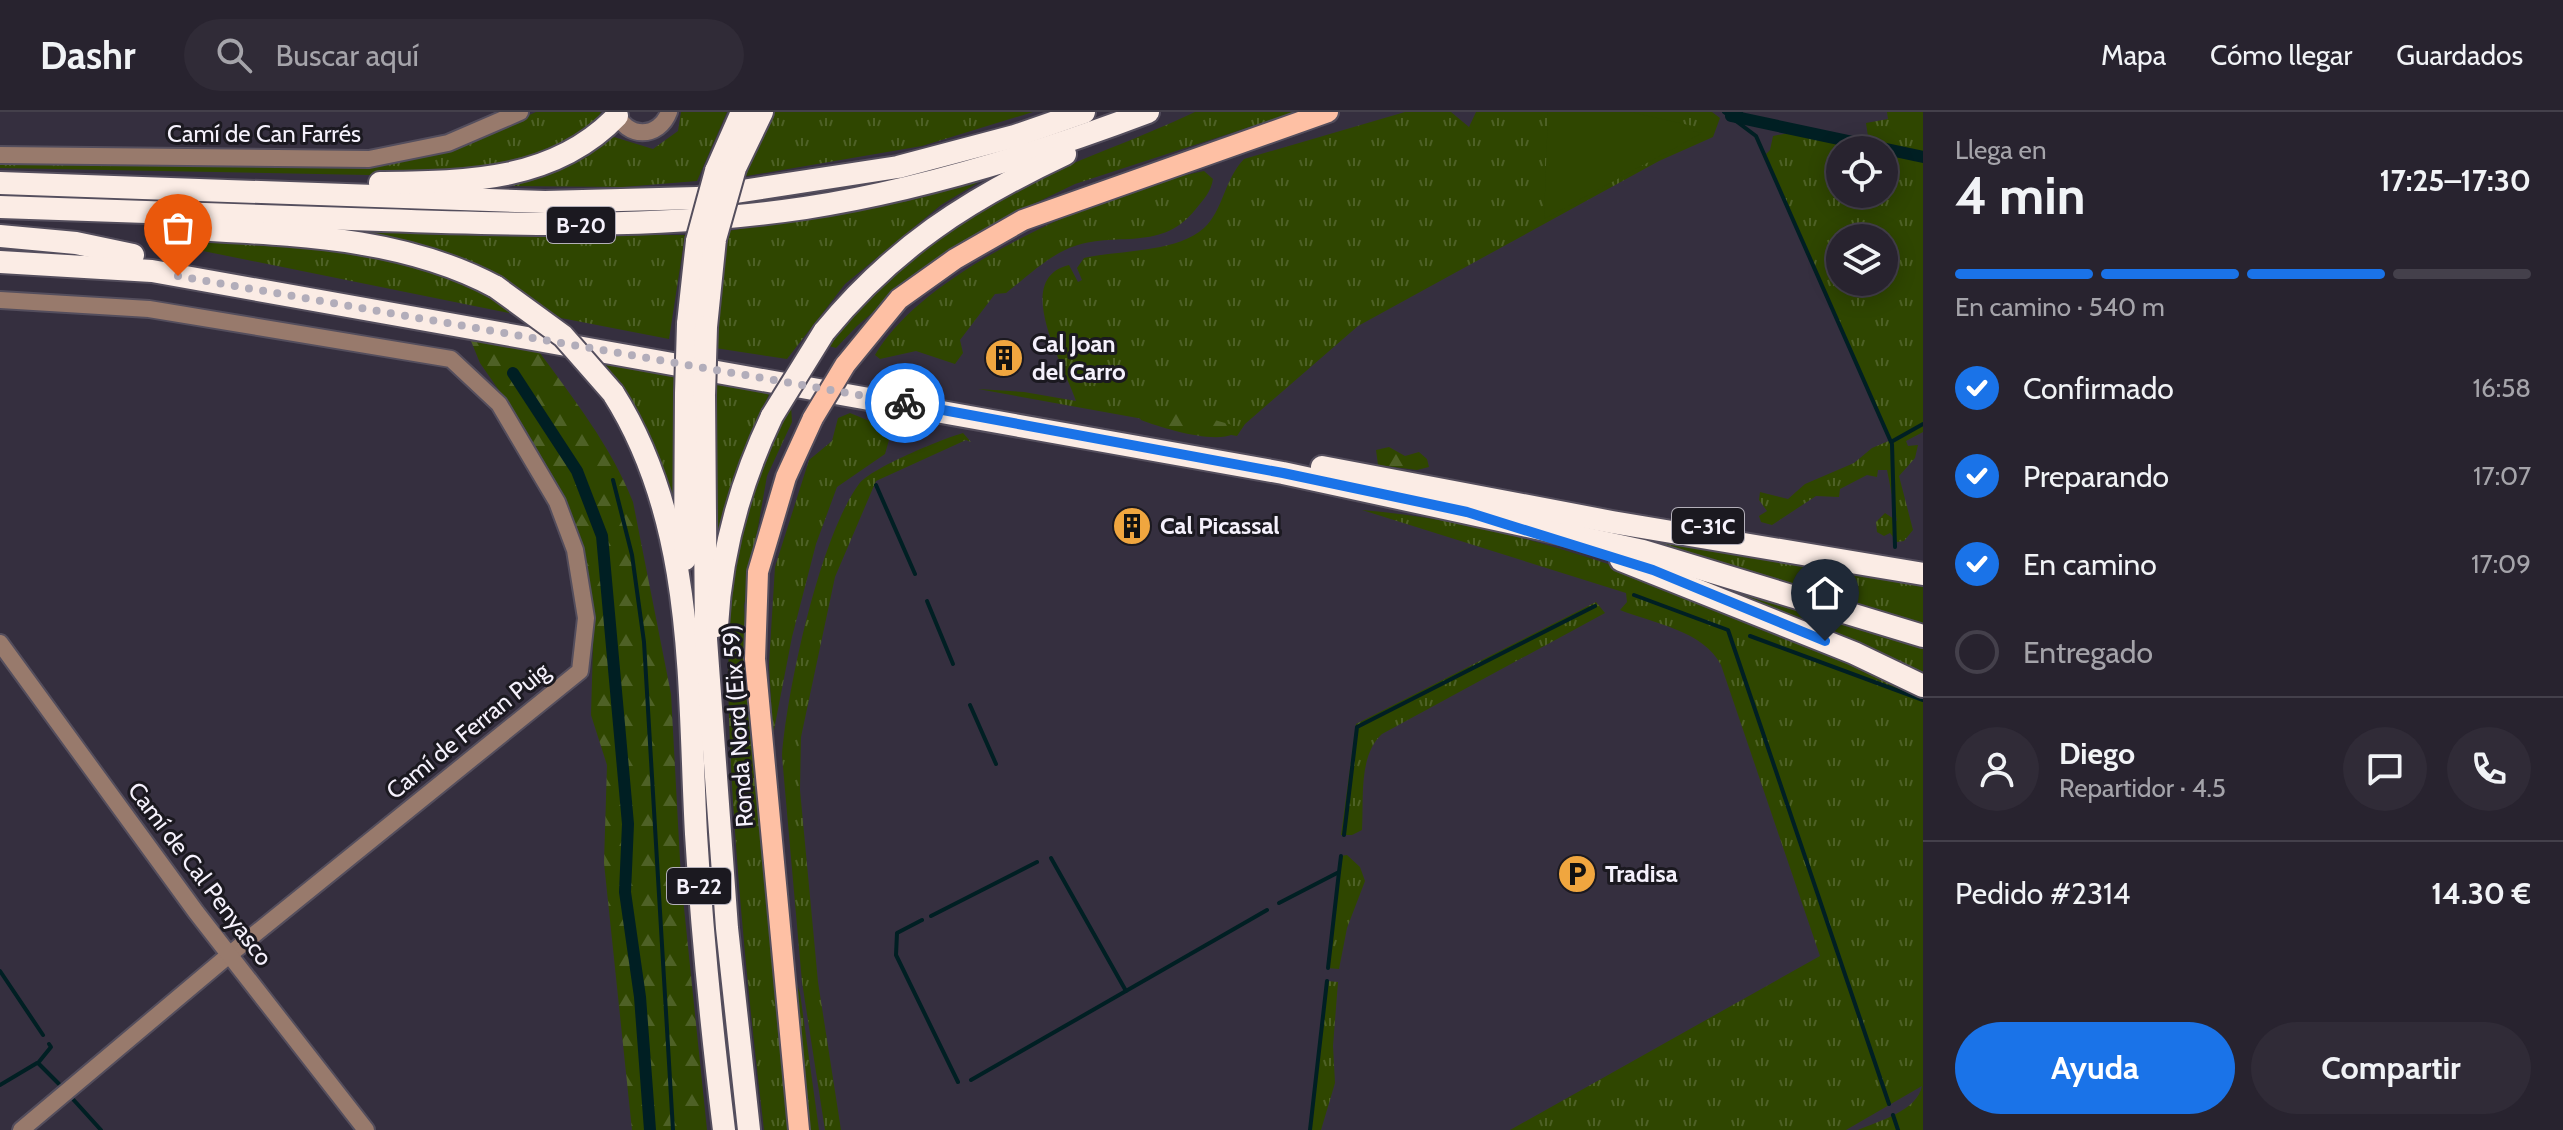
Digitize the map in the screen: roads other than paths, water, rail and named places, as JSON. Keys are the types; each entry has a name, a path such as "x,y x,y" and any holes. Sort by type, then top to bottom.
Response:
{"highway":[{"name":"B-22","path":"724,1130 702,928 685,642 697,325 706,240 742,112"},
{"name":"B-22","path":"726,170 762,112"},
{"path":"1015,136 1063,112"},
{"name":"B-20","path":"0,183 545,202 697,198 861,175 1015,136 1084,112"},
{"name":"B-20","path":"0,209 509,224 683,222 806,208 916,185 1012,158 1148,112"},
{"path":"712,699 726,547 746,477 772,416 824,332 879,272 945,218 1024,173 1156,112"},
{"path":"192,191 484,179 528,169 571,152 599,135 616,114"},
{"path":"0,209 381,247 434,259 496,287 563,336 613,393 641,441 661,491 675,558 685,642"},
{"path":"0,236 76,243 132,262"},
{"name":"C-31C","path":"0,248 132,262 904,390 1923,574"},
{"name":"C-31C","path":"0,262 132,262 1283,473 1643,551 1923,636"},
{"path":"0,271 132,262"},
{"name":"B-22","path":"695,394 704,597 727,928 749,1130"},
{"name":"C-31C","path":"1492,498 1723,528 1923,562"},
{"path":"1467,512 1653,570 1854,653 1923,686"}],"main road":[{"name":"Ronda Nord (Eix 59)","path":"799,1130 755,659 758,572 786,477 813,418 845,365 899,299 955,259 1023,220 1328,112"}],"street":[{"name":"Camí de Can Farrés","path":"0,155 369,159 448,143 520,112"},
{"path":"616,114 625,127 643,133 660,126 669,112"},
{"name":"Camí de Ferran Puig","path":"0,300 149,309 451,359 499,404 557,502 575,550 586,618 580,671 229,955 21,1130"},
{"name":"Camí de Cal Penyasco","path":"0,643 229,955 366,1130"}],"waterway":[{"path":"1724,112 1756,136 1891,442 1923,424"},
{"path":"1731,116 1741,112"},
{"path":"1731,116 1923,157"},
{"path":"513,373 577,471 602,536 628,824 625,892 640,997 650,1130"},
{"path":"1892,444 1895,547"},
{"path":"613,480 632,555 644,642 673,1130"},
{"path":"876,485 915,574"},
{"path":"1634,595 1728,630 1889,1104"},
{"path":"927,601 953,664"},
{"path":"1344,835 1357,727 1595,606"},
{"path":"1750,636 1923,700"},
{"path":"970,705 996,764"},
{"path":"1279,903 1339,872 1341,856"},
{"path":"1051,858 1126,991"},
{"path":"931,916 1037,862"},
{"path":"1328,968 1339,872"},
{"path":"971,1080 1267,910"},
{"path":"922,920 897,933 896,955 958,1082"},
{"path":"0,971 43,1035"},
{"path":"1310,1130 1327,981"},
{"path":"49,1044 51,1047 38,1063 59,1084"},
{"path":"0,1085 37,1063"},
{"path":"71,1097 101,1130"},
{"path":"1893,1115 1898,1130"}],"place":[{"name":"Cal Joan del Carro","path":"1004,358"},
{"name":"Cal Picassal","path":"1132,526"},
{"name":"Tradisa","path":"1577,874"}]}
